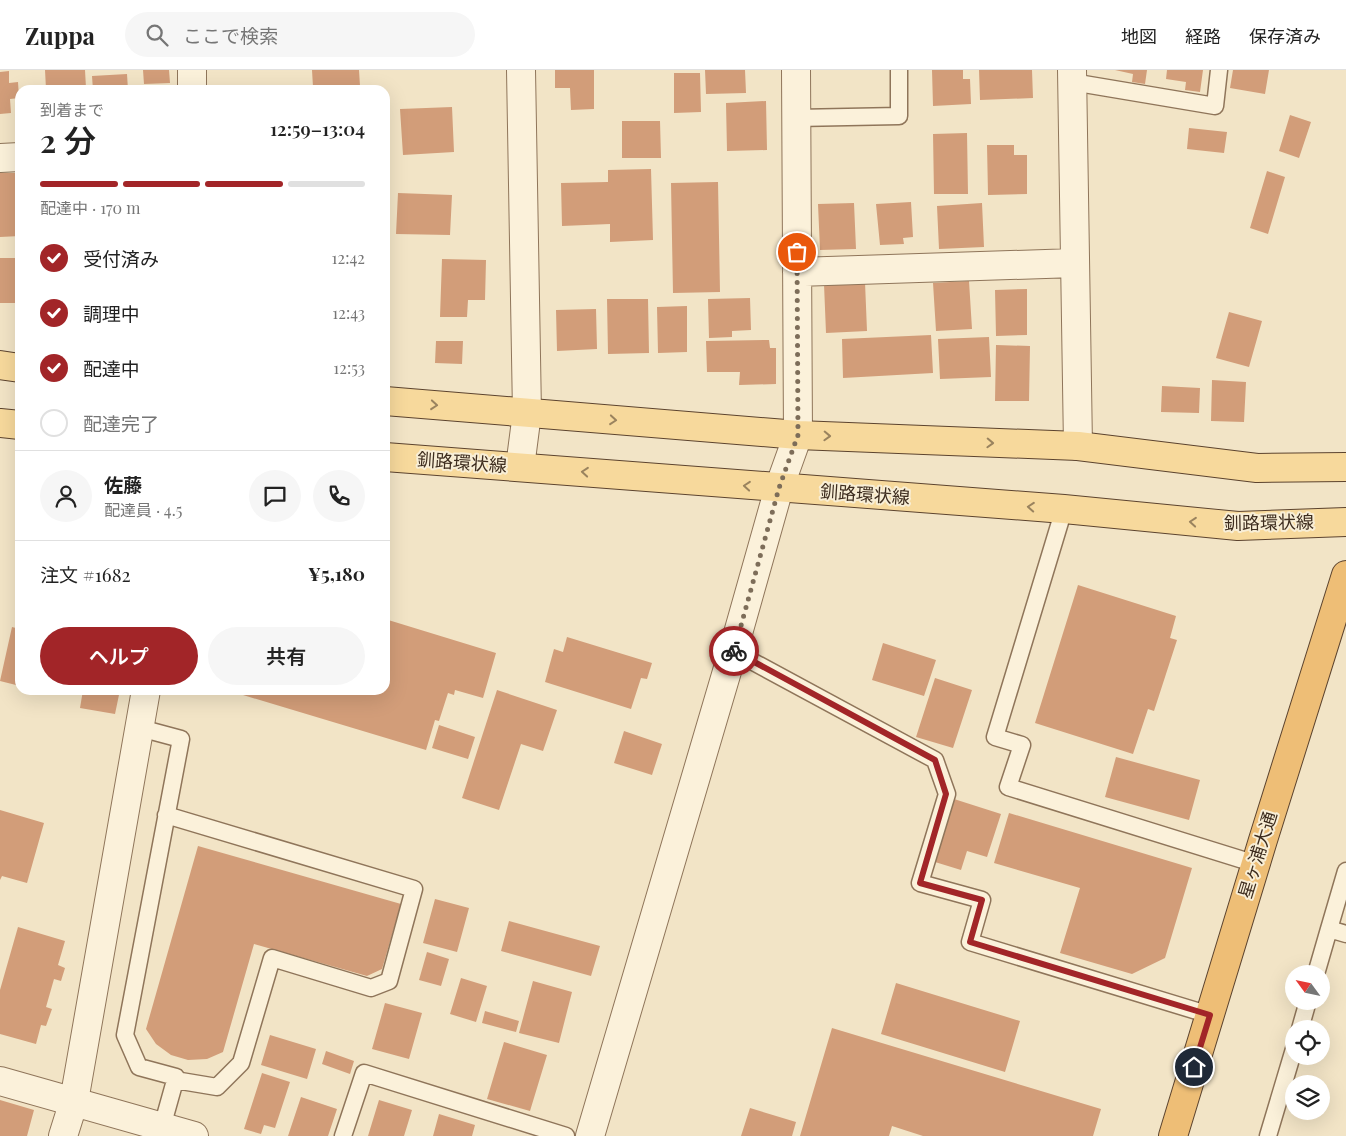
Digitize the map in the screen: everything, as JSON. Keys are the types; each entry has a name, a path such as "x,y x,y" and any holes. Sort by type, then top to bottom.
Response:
{"highway":[{"name":"星ヶ浦大通","path":"1173,1136 1346,576"}],"main road":[{"path":"0,365 15,367"},
{"path":"390,401 798,435 1078,446 1257,468 1346,467"},
{"path":"0,423 15,425"},
{"name":"釧路環状線","path":"390,456 1064,509 1238,526 1346,522"}],"street":[{"path":"192,70 192,85"},
{"path":"520,467 527,413 521,70"},
{"path":"590,1136 779,488 798,435 796,70"},
{"path":"1072,76 1078,446"},
{"path":"0,158 15,157"},
{"path":"797,272 1075,263"},
{"path":"63,1136 74,1101 145,695"},
{"path":"0,1081 194,1136"}],"lane":[{"path":"796,118 899,116 899,70"},
{"path":"1072,76 1215,106 1219,70"},
{"path":"1064,509 995,737 1022,746 1008,787 1256,864"},
{"path":"733,651 935,760 946,794 920,883 982,900 970,942 1210,1015"},
{"path":"140,728 181,738 125,1035 138,1067 176,1077 162,1127"},
{"path":"166,815 414,889 389,981 371,988 272,958 241,1063 217,1087 175,1080"},
{"path":"1319,965 1346,871"},
{"path":"1329,929 1346,934"},
{"path":"1268,1136 1289,1065"},
{"path":"343,1136 364,1073 566,1136"}],"building":[{"path":"45,70 85,70 86,85 46,85"},
{"path":"143,70 169,70 170,83 144,84"},
{"path":"312,70 359,70 360,85 313,85"},
{"path":"555,70 594,70 594,109 571,110 570,88 555,88"},
{"path":"705,70 745,70 746,93 706,94"},
{"path":"932,70 963,70 963,79 970,79 971,104 933,106"},
{"path":"979,70 1032,70 1033,98 980,100"},
{"path":"1115,70 1147,70 1145,84 1132,82 1133,74"},
{"path":"1167,70 1203,70 1200,92 1185,90 1186,82 1166,79"},
{"path":"1233,70 1269,70 1265,94 1230,88"},
{"path":"9,71 9,83 18,82 18,85 15,85 15,98 10,99 11,113 0,114 0,72"},
{"path":"674,73 700,73 701,112 674,113"},
{"path":"127,74 128,85 93,85 92,76"},
{"path":"766,101 767,150 727,151 726,103"},
{"path":"452,107 454,152 403,155 400,109"},
{"path":"1290,115 1311,122 1299,158 1279,151"},
{"path":"622,121 660,121 661,158 622,158"},
{"path":"1189,128 1227,132 1224,153 1187,149"},
{"path":"967,133 968,194 934,194 933,134"},
{"path":"987,145 1014,145 1014,155 1027,155 1027,194 988,195"},
{"path":"651,169 653,240 610,242 610,224 562,226 561,183 608,182 608,170"},
{"path":"1267,171 1285,177 1268,234 1250,228"},
{"path":"0,173 15,173 15,236 0,237"},
{"path":"718,182 720,292 673,293 671,183"},
{"path":"398,193 452,195 450,235 396,234"},
{"path":"911,202 913,237 903,238 904,244 880,245 876,204"},
{"path":"854,203 856,249 820,250 818,204"},
{"path":"982,203 984,247 939,249 937,206"},
{"path":"0,258 15,258 15,303 0,303"},
{"path":"442,259 486,260 485,300 468,300 467,317 440,317"},
{"path":"969,281 972,329 936,331 933,283"},
{"path":"865,282 867,331 826,333 824,284"},
{"path":"1027,289 1027,335 996,336 995,290"},
{"path":"750,298 751,330 732,331 732,337 709,338 708,299"},
{"path":"607,299 648,299 649,353 608,354"},
{"path":"687,306 687,352 658,353 657,307"},
{"path":"596,309 597,349 557,351 556,310"},
{"path":"1229,312 1262,321 1249,367 1216,358"},
{"path":"931,335 933,373 843,378 842,339"},
{"path":"989,337 991,377 940,379 938,339"},
{"path":"769,340 770,348 776,348 776,384 739,385 740,372 707,372 706,341"},
{"path":"436,341 463,341 462,364 435,363"},
{"path":"996,345 1030,346 1029,401 995,401"},
{"path":"1212,380 1246,382 1244,422 1211,421"},
{"path":"1162,386 1200,388 1199,413 1161,412"},
{"path":"1078,585 1176,616 1170,638 1177,640 1154,711 1148,709 1133,754 1035,723"},
{"path":"390,621 496,653 483,698 455,690 454,695 448,693 439,721 435,720 426,750 243,695 390,695"},
{"path":"12,627 15,628 15,685 0,681"},
{"path":"567,637 652,663 647,679 641,678 631,709 545,682 554,649 563,652"},
{"path":"883,643 936,660 924,696 872,680"},
{"path":"935,678 972,690 953,748 916,737"},
{"path":"497,690 557,710 543,751 521,744 499,810 462,798"},
{"path":"82,695 119,695 115,714 80,708"},
{"path":"439,725 475,737 468,759 432,748"},
{"path":"624,731 662,744 652,775 614,763"},
{"path":"1116,757 1200,780 1189,820 1105,797"},
{"path":"954,799 1001,814 987,857 967,851 961,870 935,862"},
{"path":"0,810 44,823 27,883 2,876 0,880"},
{"path":"1009,813 1192,868 1165,958 1132,974 1060,953 1080,888 994,863"},
{"path":"198,846 401,904 382,969 367,976 254,944 223,1052 207,1059 188,1060 171,1055 156,1044 146,1029"},
{"path":"435,899 469,908 457,952 423,943"},
{"path":"509,921 600,946 591,976 501,951"},
{"path":"18,927 65,941 58,965 65,968 61,981 54,979 46,1007 52,1009 46,1026 41,1025 36,1044 0,1034 0,990"},
{"path":"427,952 449,959 441,986 419,980"},
{"path":"461,978 487,986 476,1022 450,1014"},
{"path":"533,981 572,992 559,1043 519,1033"},
{"path":"896,983 1020,1021 1005,1072 881,1034"},
{"path":"385,1003 422,1013 409,1059 372,1049"},
{"path":"485,1011 519,1021 516,1032 482,1023"},
{"path":"832,1028 1101,1109 1093,1136 923,1136 892,1126 889,1136 800,1136"},
{"path":"270,1035 316,1049 307,1079 261,1065"},
{"path":"504,1042 547,1055 530,1111 487,1099"},
{"path":"326,1051 354,1061 350,1074 322,1064"},
{"path":"262,1073 290,1082 275,1128 264,1125 261,1134 244,1129"},
{"path":"301,1097 337,1109 328,1136 288,1136"},
{"path":"0,1100 34,1110 27,1136 0,1136"},
{"path":"379,1100 412,1110 404,1136 368,1136"},
{"path":"750,1108 796,1122 792,1136 741,1136"},
{"path":"439,1114 475,1125 472,1136 433,1136"}],"way so far":[{"path":"734,651 779,488 798,435 797,252"}],"route":[{"path":"734,651 935,760 946,794 920,883 982,900 970,942 1210,1015 1194,1067"}]}
